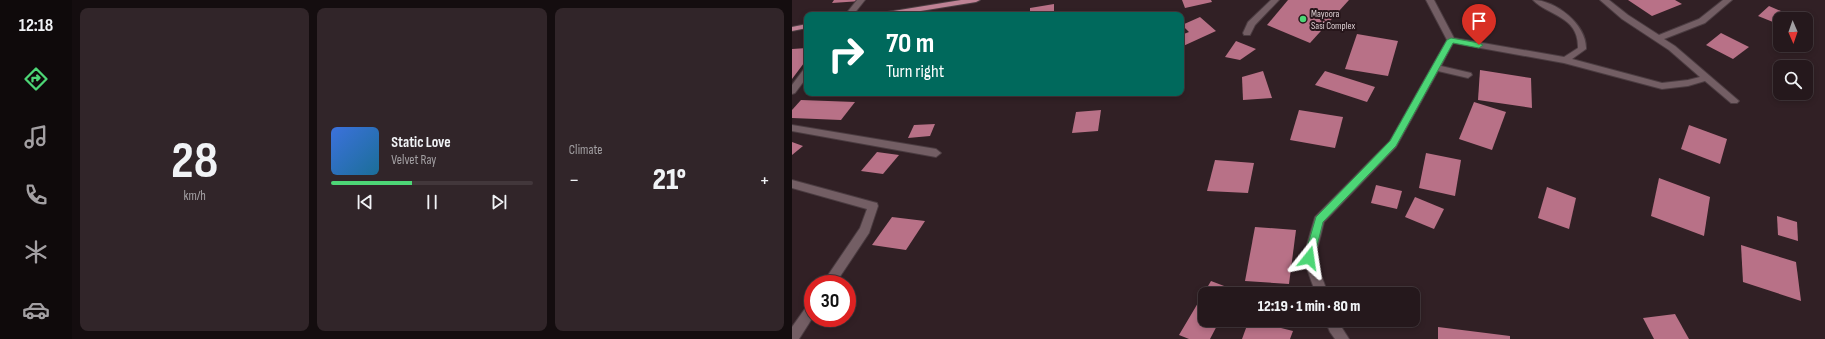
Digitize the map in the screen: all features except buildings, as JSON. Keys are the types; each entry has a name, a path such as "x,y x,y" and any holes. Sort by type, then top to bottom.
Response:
{"main road":[{"path":"899,12 976,0"},
{"path":"792,29 804,27"}],"street":[{"path":"852,12 862,0"},
{"path":"1247,33 1251,24 1275,0"},
{"path":"1430,0 1451,40"},
{"path":"1537,0 1543,5 1562,15 1580,35 1582,49 1565,60"},
{"path":"1604,0 1657,39 1672,48 1734,101"},
{"path":"1657,39 1702,21 1728,0"},
{"path":"1451,40 1565,60 1662,86 1688,83 1706,78"},
{"path":"1319,287 1309,258 1319,220 1393,144 1435,66 1451,40"},
{"path":"1435,66 1468,76"},
{"path":"792,92 804,75"},
{"path":"792,128 936,153"},
{"path":"792,184 873,206 864,230 834,275"},
{"path":"792,338 804,320"},
{"path":"1334,327 1343,339"}],"place":[{"name":"Mayoora Sasi Complex","path":"1303,19"}],"route":[{"path":"1309,258 1319,220 1393,144 1435,66 1451,40 1479,45"}]}
